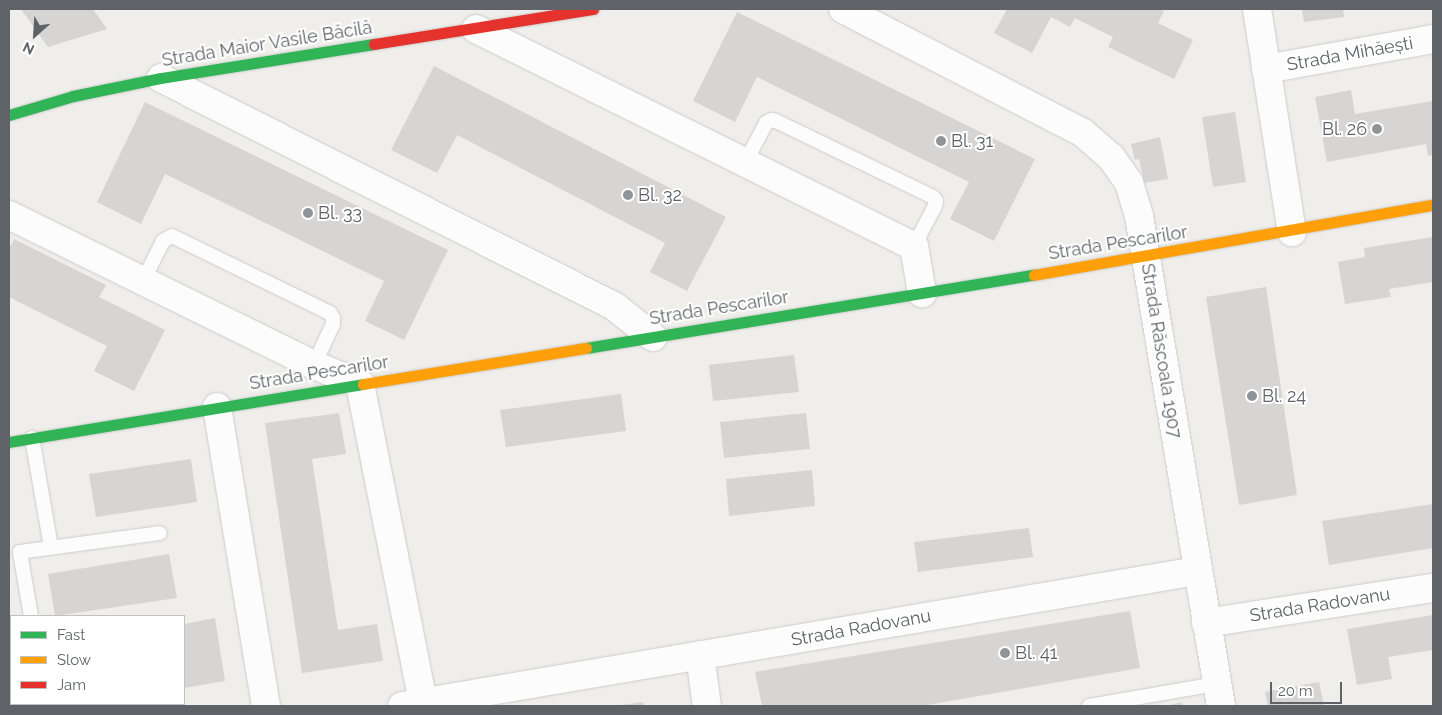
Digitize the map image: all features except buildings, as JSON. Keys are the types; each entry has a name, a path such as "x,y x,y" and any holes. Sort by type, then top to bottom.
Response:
{"street":[{"name":"Strada Maior Vasile Băcilă","path":"9,115 73,96 161,78 593,9"},
{"name":"Strada Răscoala 1907","path":"843,9 1083,133 1111,157 1129,183 1139,216 1219,695"},
{"path":"1257,9 1292,232"},
{"path":"476,29 914,246 922,293"},
{"name":"Strada Mihăești","path":"1266,69 1433,39"},
{"path":"161,78 614,306 653,337"},
{"name":"Strada Pescarilor","path":"9,442 1146,257 1433,205"},
{"path":"9,215 314,365 360,384 412,704"},
{"path":"217,407 266,706"},
{"name":"Strada Radovanu","path":"412,704 527,696 700,655 1198,571"},
{"name":"Strada Radovanu","path":"1206,623 1433,588"},
{"path":"700,655 707,706"}],"lane":[{"path":"745,163 766,123 771,120 933,197 936,201 935,206 914,246"},
{"path":"143,281 163,241 172,236 330,313 333,318 333,324 314,365"},
{"path":"32,438 51,547"},
{"path":"31,615 20,552 160,533"},
{"path":"1090,706 1219,695"}],"traffic: fast":[{"path":"9,115 73,96 161,78 374,44"},
{"path":"586,348 1034,275"},
{"path":"9,442 363,384"}],"traffic: slow":[{"path":"1034,275 1433,205"},
{"path":"363,384 586,348"}],"traffic: jam":[{"path":"374,44 593,9"}],"place":[{"name":"Bl. 26","path":"1377,129"},
{"name":"Bl. 31","path":"941,141"},
{"name":"Bl. 32","path":"628,195"},
{"name":"Bl. 33","path":"308,213"},
{"name":"Bl. 24","path":"1252,396"},
{"name":"Bl. 41","path":"1005,653"}]}
